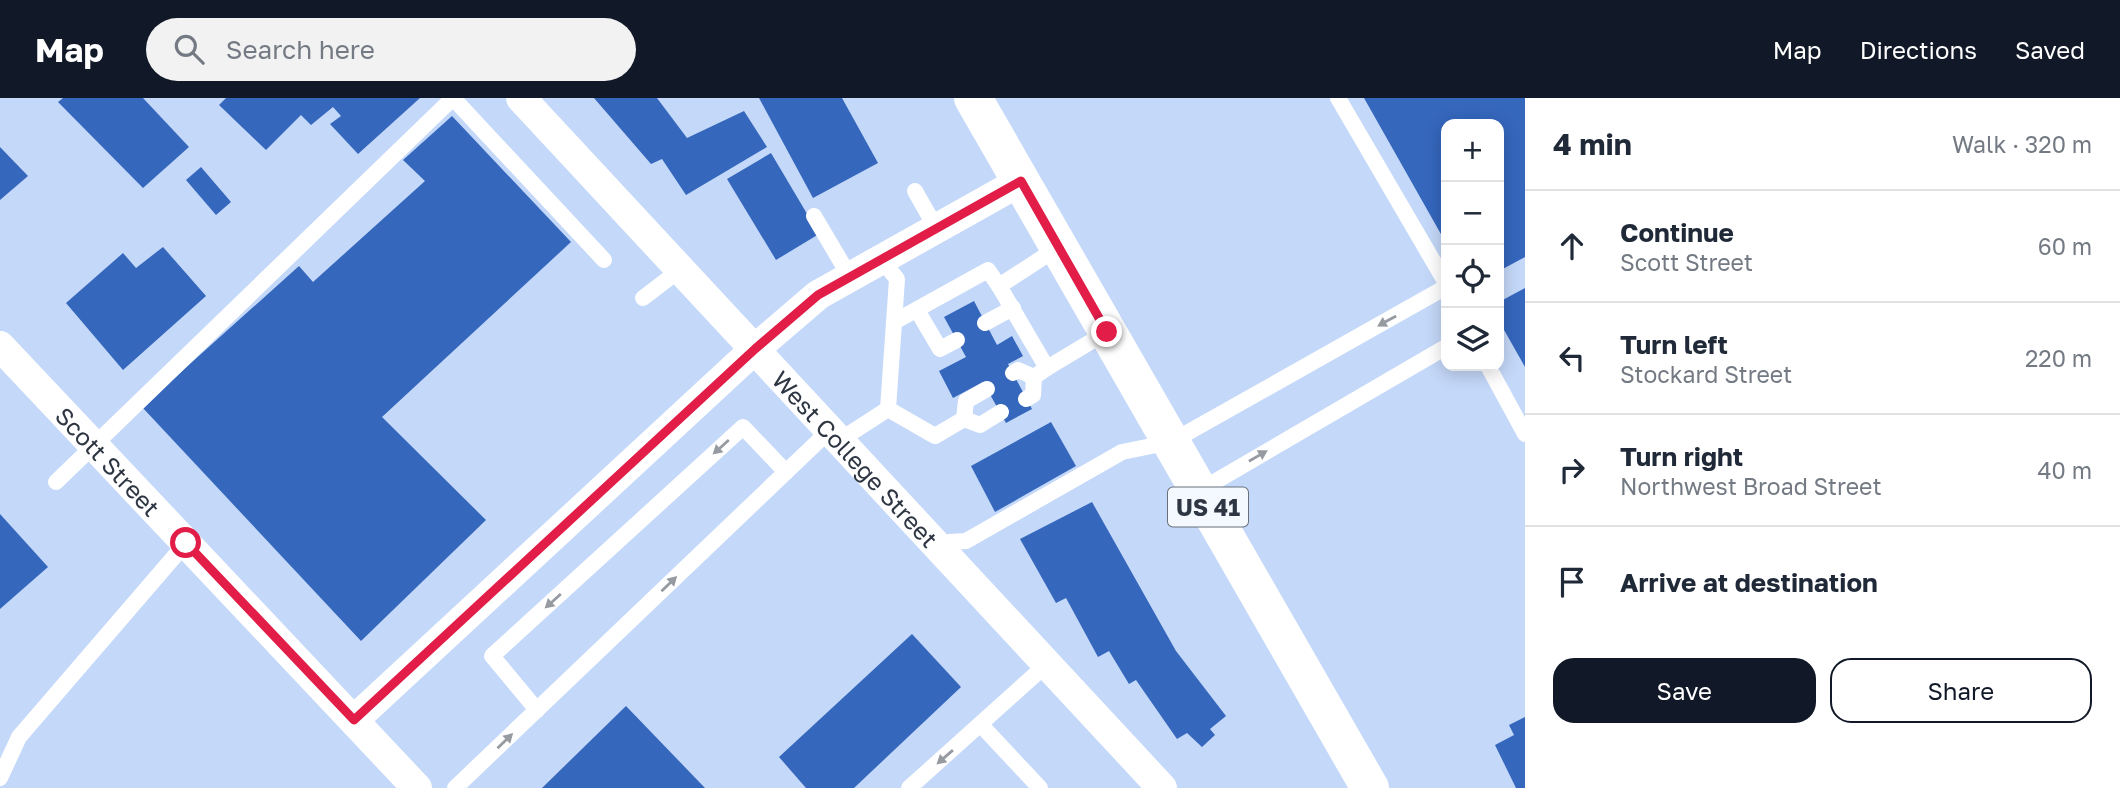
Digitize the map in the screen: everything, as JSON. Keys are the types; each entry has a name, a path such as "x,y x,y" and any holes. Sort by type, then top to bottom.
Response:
{"main road":[{"name":"US 41","path":"973,98 1370,788"}],"street":[{"name":"West College Street","path":"521,98 1162,788"},
{"path":"354,720 755,349 818,295 1021,181"},
{"name":"Scott Street","path":"0,346 417,788"}],"lane":[{"path":"56,482 453,98 604,260"},
{"path":"1338,98 1441,276"},
{"path":"915,191 936,228"},
{"path":"814,216 850,277"},
{"path":"999,286 1059,247"},
{"path":"881,259 897,279 888,409"},
{"path":"643,298 681,269"},
{"path":"894,322 988,270 1013,308 1040,372 1033,395 1026,399"},
{"path":"935,543 966,541 1122,452 1171,442 1441,288"},
{"path":"985,323 1013,308"},
{"path":"917,310 940,349 957,340"},
{"path":"1013,373 1018,370 1040,372 1107,332"},
{"path":"1199,491 1441,350"},
{"path":"1491,371 1525,434"},
{"path":"888,409 936,436 964,419 967,401 987,389"},
{"path":"455,788 786,472 835,435 888,409"},
{"path":"964,419 980,425 1001,412"},
{"path":"537,710 492,656 743,427 786,472"},
{"path":"0,778 19,737 186,543"},
{"path":"909,788 1047,664"},
{"path":"981,725 1040,788"}],"building":[{"path":"63,98 143,98 189,147 143,188 58,102"},
{"path":"226,98 420,98 358,154 330,124 341,116 333,107 311,125 301,115 266,150 219,105"},
{"path":"594,98 657,98 687,138 744,111 767,147 686,195 662,159 651,164"},
{"path":"759,98 842,98 878,163 813,198"},
{"path":"1364,98 1525,98 1525,257 1504,268 1504,119 1441,119 1441,234"},
{"path":"452,116 571,242 382,417 486,520 361,641 142,407 299,266 313,282 425,181 403,160"},
{"path":"0,147 28,176 0,200"},
{"path":"771,153 819,234 776,260 727,179"},
{"path":"201,167 231,202 216,215 186,180"},
{"path":"163,247 206,296 123,370 66,303 123,253 136,268"},
{"path":"1525,288 1525,367 1504,330 1504,299"},
{"path":"974,301 997,345 1012,336 1023,356 1008,364 1032,409 1006,423 983,382 953,398 939,371 966,357 944,317"},
{"path":"1051,422 1076,466 995,512 971,466"},
{"path":"1092,502 1176,651 1226,716 1210,729 1215,735 1202,747 1187,733 1177,739 1136,680 1129,684 1109,651 1098,657 1066,598 1056,603 1020,539"},
{"path":"0,514 48,567 0,609"},
{"path":"912,634 961,687 854,788 806,788 779,757"},
{"path":"626,706 705,788 542,788"},
{"path":"1525,717 1525,788 1516,788 1495,745 1514,735 1509,725"}],"route":[{"path":"186,543 354,720 755,349 818,295 1021,181 1107,332"}]}
